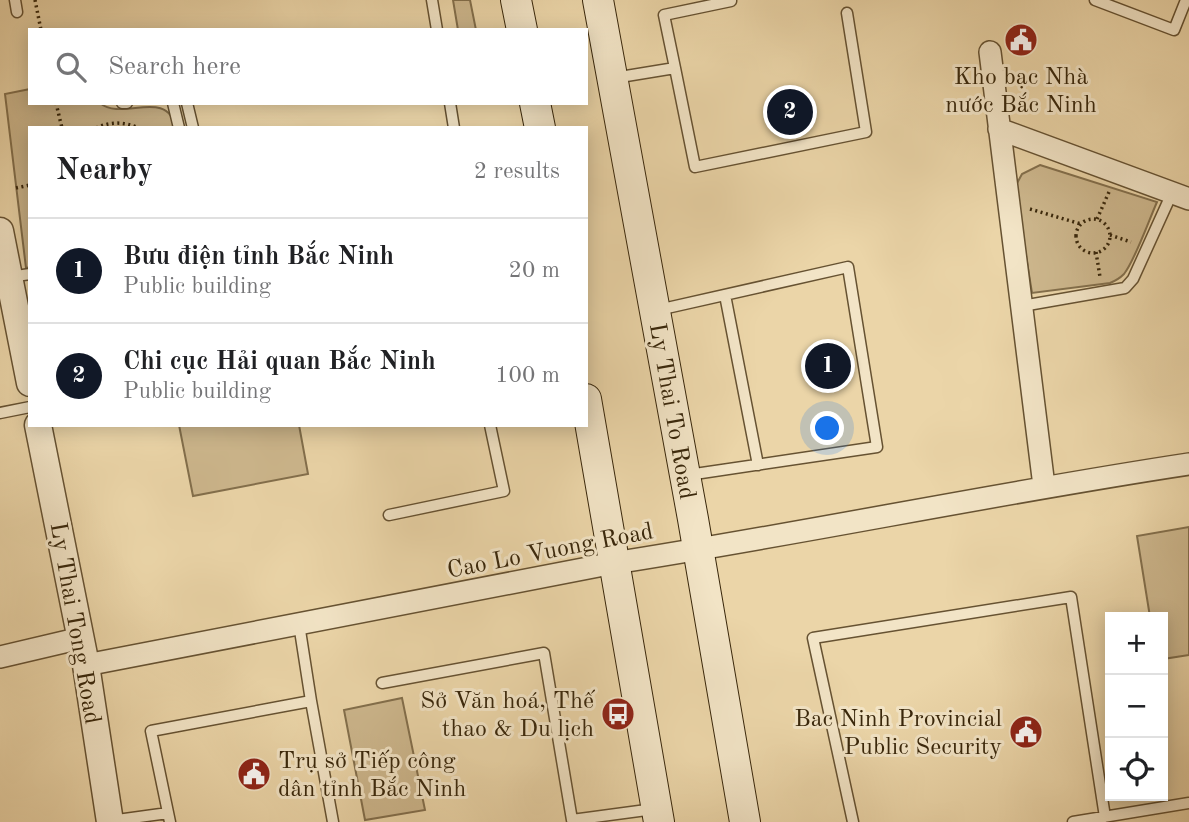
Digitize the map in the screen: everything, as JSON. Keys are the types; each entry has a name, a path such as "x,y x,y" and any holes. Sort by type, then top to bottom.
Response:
{"main road":[{"path":"516,0 522,28"},
{"name":"Ly Thai To Road","path":"598,0 745,822"},
{"path":"535,105 540,126"},
{"path":"588,409 658,815"}],"street":[{"path":"990,52 1044,486"},
{"path":"999,129 1180,196"},
{"path":"0,230 20,288 28,364"},
{"name":"Ly Thai Tong Road","path":"38,427 86,665 110,822"},
{"name":"Cao Lo Vuong Road","path":"86,665 614,563 1044,486 1189,464"},
{"path":"0,657 81,638"}],"lane":[{"path":"15,0 17,12"},
{"path":"432,0 437,28"},
{"path":"1095,0 1174,30 1186,0"},
{"path":"731,1 664,15 695,167 866,132 847,13"},
{"path":"612,79 676,68"},
{"path":"173,105 179,126"},
{"path":"187,105 193,126"},
{"path":"450,105 454,126"},
{"path":"1022,306 1125,288 1133,279 1180,196"},
{"path":"655,311 848,267 877,447 685,475"},
{"path":"725,295 758,465"},
{"path":"0,413 28,407"},
{"path":"389,515 504,491 490,427"},
{"path":"853,822 813,638 1071,597 1105,817"},
{"path":"299,624 333,822"},
{"path":"382,683 544,653 568,821 658,815"},
{"path":"110,822 169,818 151,731 311,701"},
{"path":"1073,822 1189,803"}],"path":[{"path":"35,0 41,28"},
{"path":"56,105 62,126"},
{"path":"100,126 121,123 132,126"},
{"path":"16,188 28,185"},
{"path":"1097,219 1112,185"},
{"path":"1020,206 1081,224"},
{"path":"1097,219 1106,225 1110,235 1107,245 1096,252 1087,251 1079,244 1077,233 1081,224 1097,219"},
{"path":"1110,235 1136,244"},
{"path":"1096,252 1101,282"}],"shaded area":[{"path":"453,0 470,0 476,28 458,28"},
{"path":"28,89 28,105 104,105 120,109 154,107 163,109 171,116 175,126 28,126 26,268 5,94"},
{"path":"1040,165 1157,202 1133,259 1119,278 1110,283 1032,293 1015,187 1022,174"},
{"path":"179,427 299,427 308,474 193,496"},
{"path":"1189,527 1189,655 1168,658 1168,612 1149,612 1137,536"},
{"path":"402,698 425,810 365,820 344,710"}],"place":[{"name":"Kho bạc Nhà nước Bắc Ninh","path":"1021,40"},
{"name":"Chi cục Hải quan Bắc Ninh","path":"790,112"},
{"name":"Bưu điện tỉnh Bắc Ninh","path":"828,366"},
{"name":"Sở Văn hoá, Thế thao & Du lịch","path":"618,714"},
{"name":"Bac Ninh Provincial Public Security","path":"1026,732"},
{"name":"Trụ sở Tiếp công dân tỉnh Bắc Ninh","path":"254,774"}]}
